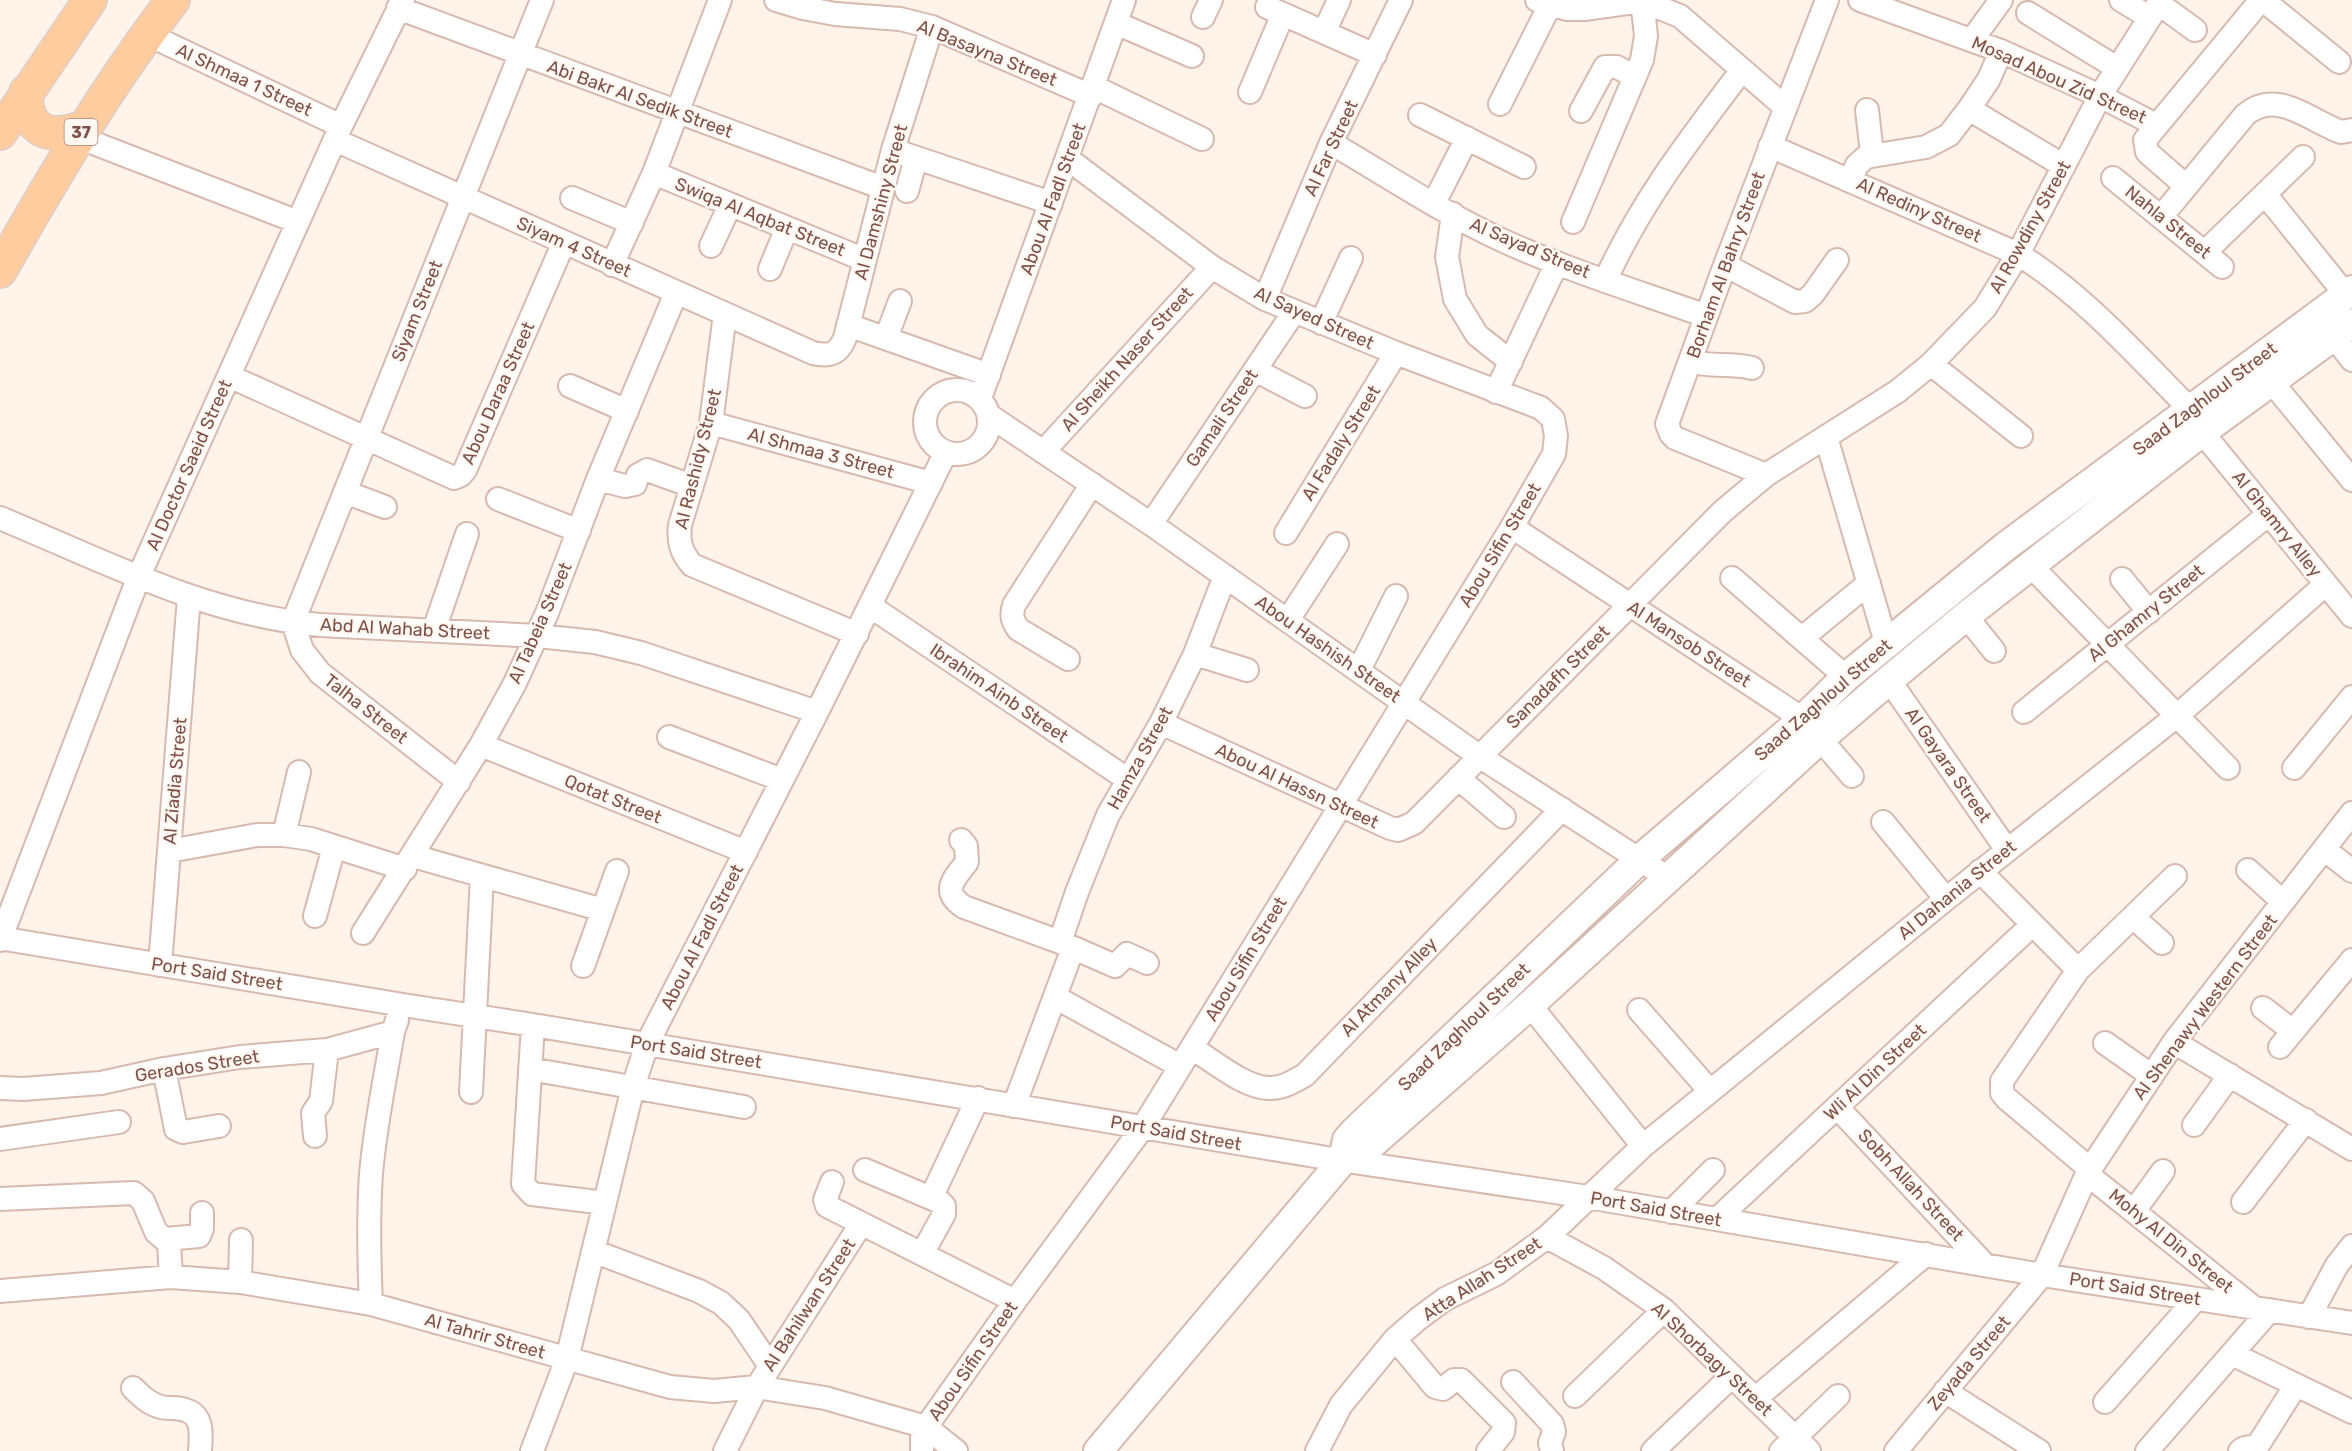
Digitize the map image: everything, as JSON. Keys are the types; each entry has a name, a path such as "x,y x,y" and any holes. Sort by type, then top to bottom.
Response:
{"main road":[{"path":"0,133 90,0"},
{"name":"37","path":"3,255 81,132 147,34 173,0"},
{"path":"26,92 26,110 35,124 50,133 81,132"}],"street":[{"name":"Siyam Street","path":"293,622 542,0"},
{"path":"612,265 654,173 720,0"},
{"name":"Al Basayna Street","path":"776,0 835,14 900,19 932,27 1093,91 1202,139"},
{"name":"Abou Al Fadl Street","path":"985,407 989,375 1124,0"},
{"path":"1324,32 1340,0"},
{"name":"Al Far Street","path":"1265,298 1331,143 1401,0"},
{"name":"Borham Al Bahry Street","path":"1766,475 1671,434 1667,424 1725,265 1827,0"},
{"name":"Mosad Abou Zid Street","path":"1860,0 2001,51 2100,96 2156,125"},
{"path":"1972,40 2001,0"},
{"path":"2121,0 2156,7 2194,30"},
{"path":"2186,186 2147,152 2145,140 2262,0 2339,62"},
{"path":"1500,104 1544,2 1567,9 1584,9 1648,2 1680,16 1785,107"},
{"path":"1573,222 1642,60 1648,2"},
{"name":"Abi Bakr Al Sedik Street","path":"400,4 520,54 883,188"},
{"name":"Al Doctor Saeid Street","path":"0,939 139,576 338,133 400,4"},
{"name":"Al Rowdiny Street","path":"1766,475 1898,391 1930,364 1985,308 2018,254 2100,96 2156,7"},
{"path":"1251,92 1276,10 1375,55"},
{"path":"2028,13 2117,68"},
{"path":"1116,23 1192,56"},
{"name":"Al Damshiny Street","path":"813,353 827,356 839,350 848,325 893,150 932,27"},
{"name":"Al Shmaa 1 Street","path":"147,34 338,133"},
{"path":"1850,180 1857,165 1872,154 1902,152 1926,147 1948,135 1969,110 1989,79 2001,51"},
{"path":"1581,111 1605,67 1617,67 1635,77"},
{"path":"1606,279 1625,237 1672,162 1742,70"},
{"path":"2161,217 2245,115 2255,106 2267,103 2280,104 2341,132 2352,130"},
{"path":"1867,110 1872,154"},
{"path":"1969,110 2064,166"},
{"path":"1420,115 1524,167"},
{"path":"81,132 298,222"},
{"name":"Siyam 4 Street","path":"338,133 463,198 813,353"},
{"path":"1434,203 1467,138"},
{"name":"Al Sayad Street","path":"1331,143 1504,241 1557,263 1706,316"},
{"name":"Al Rediny Street","path":"1770,146 1940,222 2018,254 2069,290 2196,421"},
{"path":"893,150 1051,203"},
{"path":"2205,252 2303,157"},
{"path":"907,191 916,158"},
{"name":"Al Sayed Street","path":"1068,159 1212,267 1265,298 1396,353 1541,408 1553,419 1556,436 1554,454"},
{"name":"Swiqa Al Aqbat Street","path":"654,173 865,260"},
{"name":"Nahla Street","path":"2113,178 2222,267"},
{"path":"2265,194 2349,292"},
{"path":"573,198 632,223"},
{"path":"711,246 730,205"},
{"path":"1453,214 1447,257 1455,298 1477,335 1511,362"},
{"path":"770,269 787,228"},
{"name":"Abou Daraa Street","path":"229,376 447,477 454,478 461,475 564,243"},
{"path":"1321,323 1351,258"},
{"path":"1725,265 1795,303 1805,301 1813,294 1837,260"},
{"path":"1496,392 1557,263"},
{"name":"Al Sheikh Naser Street","path":"1043,452 1212,267"},
{"name":"Saad Zaghloul Street","path":"1098,1451 1343,1160 1347,1140 1354,1132 1640,859 1811,729 1889,680 2030,565 2349,292"},
{"name":"Al Tabeia Street","path":"363,933 481,745 538,636 598,479 676,293"},
{"path":"886,338 900,301"},
{"name":"Gamali Street","path":"1151,524 1294,312"},
{"name":"Al Rashidy Street","path":"725,314 711,423 680,525 678,540 683,554 692,565 856,634"},
{"path":"848,325 989,375"},
{"path":"2342,330 2352,360"},
{"name":"Saad Zaghloul Street","path":"1343,1160 1355,1156 1372,1144 1530,1005 1668,878 1811,729 1846,677 1886,643 2006,546 2196,421 2271,381 2342,330"},
{"name":"Al Fadaly Street","path":"1286,533 1396,353"},
{"path":"1690,360 1701,364 1743,365 1752,368"},
{"path":"1930,364 2021,436"},
{"path":"1255,370 1305,396"},
{"path":"2271,381 2352,480"},
{"path":"570,386 627,411"},
{"path":"962,389 985,407 987,435 974,449 956,454 946,452 930,439 925,419 933,400 941,393 962,389"},
{"name":"Abou Hashish Street","path":"985,407 1043,452 1151,524 1479,756 1668,878"},
{"name":"Al Ghamry Alley","path":"2196,421 2352,616"},
{"name":"Al Shmaa 3 Street","path":"711,423 931,483"},
{"path":"1826,437 1886,643"},
{"name":"Abou Al Fadl Street","path":"532,1451 567,1359 633,1087 647,1044 817,712 946,452"},
{"name":"Abou Sifin Street","path":"922,1451 922,1435 926,1427 1143,1127 1512,527 1554,454"},
{"path":"598,479 628,486 635,484 639,475 647,470 692,486"},
{"name":"Sanadafh Street","path":"1479,756 1722,512 1766,475"},
{"path":"1068,659 1018,629 1011,613 1092,484"},
{"path":"345,492 385,507"},
{"path":"498,499 579,531"},
{"name":"Al Ghamry Street","path":"2024,712 2269,514"},
{"name":"Abd Al Wahab Street","path":"0,518 189,597 252,614 293,622 538,636 595,642 640,653 817,712"},
{"name":"Al Mansob Street","path":"1512,527 1811,729 1852,776"},
{"path":"434,630 467,534"},
{"path":"1288,620 1337,544"},
{"path":"2030,565 2228,768"},
{"name":"Hamza Street","path":"1014,1106 1054,997 1097,842 1127,779 1161,723 1195,654 1225,576"},
{"path":"1732,578 1846,677"},
{"path":"2122,579 2149,612"},
{"path":"1802,638 1869,583"},
{"name":"Al Dahania Street","path":"1588,1197 1643,1146 1710,1091 1980,871 2178,716 2325,584"},
{"path":"1359,670 1396,596"},
{"name":"Al Ziadia Street","path":"160,965 189,597"},
{"name":"Ibrahim Ainb Street","path":"870,606 1127,779"},
{"path":"1966,616 1995,651"},
{"name":"Talha Street","path":"293,622 302,650 320,673 459,782"},
{"path":"1195,654 1247,670"},
{"name":"Al Gayara Street","path":"1889,680 2007,850"},
{"path":"2294,768 2352,697"},
{"name":"Abou Al Hassn Street","path":"1161,723 1390,828 1407,828 1414,823 1479,756"},
{"path":"669,737 782,780"},
{"name":"Qotat Street","path":"481,745 746,852"},
{"path":"284,835 299,772"},
{"path":"1458,778 1504,816"},
{"name":"Al Atmany Alley","path":"1054,997 1251,1084 1270,1088 1288,1085 1305,1075 1562,809"},
{"name":"Al Shenawy Western Street","path":"2042,1275 2088,1171 2174,1042 2352,813"},
{"path":"1882,822 1946,899"},
{"path":"169,851 257,836 284,835 409,863 482,876 603,910"},
{"path":"961,840 966,846 968,861 951,882 951,892 955,901 964,907 1067,945 1115,966 1127,954 1147,963"},
{"path":"315,916 334,847"},
{"path":"2325,849 2352,871"},
{"path":"2248,870 2283,902"},
{"path":"583,966 617,871"},
{"path":"1980,871 2078,970"},
{"path":"471,1092 482,876"},
{"path":"2088,1171 2006,1098 2001,1087 2002,1081 2078,970 2175,876"},
{"path":"2133,917 2162,943"},
{"name":"Wli Al Din Street","path":"1717,1219 2032,925"},
{"name":"Port Said Street","path":"0,939 533,1024 1343,1160 1588,1197 2042,1275 2352,1323"},
{"path":"2263,1008 2286,1039 2352,960"},
{"path":"371,1304 368,1239 371,1173 393,1032 403,1005"},
{"path":"1530,1005 1643,1146"},
{"path":"1639,1010 1710,1091"},
{"path":"533,1024 522,1180 525,1188 532,1194 605,1203"},
{"name":"Gerados Street","path":"0,1088 23,1089 101,1083 164,1069 240,1057 327,1050 393,1032"},
{"path":"2174,1042 2352,1149"},
{"path":"2105,1043 2152,1076"},
{"path":"315,1136 313,1111 321,1101 327,1050"},
{"path":"164,1069 177,1129 183,1132 219,1126"},
{"path":"530,1069 744,1107"},
{"path":"2194,1125 2230,1075"},
{"path":"931,1198 978,1098"},
{"name":"Sobh Allah Street","path":"1837,1107 1984,1264"},
{"path":"2243,1202 2306,1120"},
{"path":"0,1139 119,1122"},
{"path":"865,1170 943,1204 945,1212 922,1254"},
{"path":"1671,1212 1713,1170"},
{"name":"Mohy Al Din Street","path":"2088,1171 2134,1211 2262,1309"},
{"path":"2134,1211 2163,1172"},
{"name":"Al Bahilwan Street","path":"832,1182 825,1200 827,1206 1015,1301"},
{"path":"0,1199 134,1193 143,1201 156,1232 166,1239 169,1246 171,1277"},
{"name":"Atta Allah Street","path":"1317,1451 1341,1405 1395,1339 1445,1299 1496,1274 1547,1237 1588,1197"},
{"path":"166,1239 199,1236 202,1229 202,1213"},
{"name":"Al Bahilwan Street","path":"725,1451 756,1387 861,1224"},
{"name":"Al Shorbagy Street","path":"1547,1237 1604,1268 1664,1310 1756,1398 1795,1446"},
{"path":"240,1282 241,1240"},
{"path":"2309,1317 2337,1265 2352,1246"},
{"path":"593,1251 699,1292 721,1303 739,1320 770,1366"},
{"path":"1756,1398 1926,1254"},
{"name":"Zeyada Street","path":"1896,1451 2042,1275"},
{"name":"Al Tahrir Street","path":"0,1291 171,1277 240,1282 371,1304 670,1387 714,1390 756,1387 825,1398 926,1427 956,1451"},
{"path":"2105,1402 2196,1299"},
{"path":"2147,1451 2232,1354 2262,1309"},
{"path":"1575,1396 1664,1310"},
{"path":"1395,1339 1435,1387 1443,1389 1454,1380 1461,1380 1504,1423 1503,1432 1488,1451"},
{"path":"2232,1354 2352,1412"},
{"path":"1653,1451 1732,1376"},
{"path":"1513,1382 1552,1424 1554,1432 1550,1443 1552,1451"},
{"path":"2240,1451 2259,1445 2296,1385"},
{"path":"133,1388 144,1400 159,1407 181,1409 192,1413 201,1428 200,1451"},
{"path":"1945,1391 2039,1451"},
{"path":"1795,1446 1838,1396"}]}
